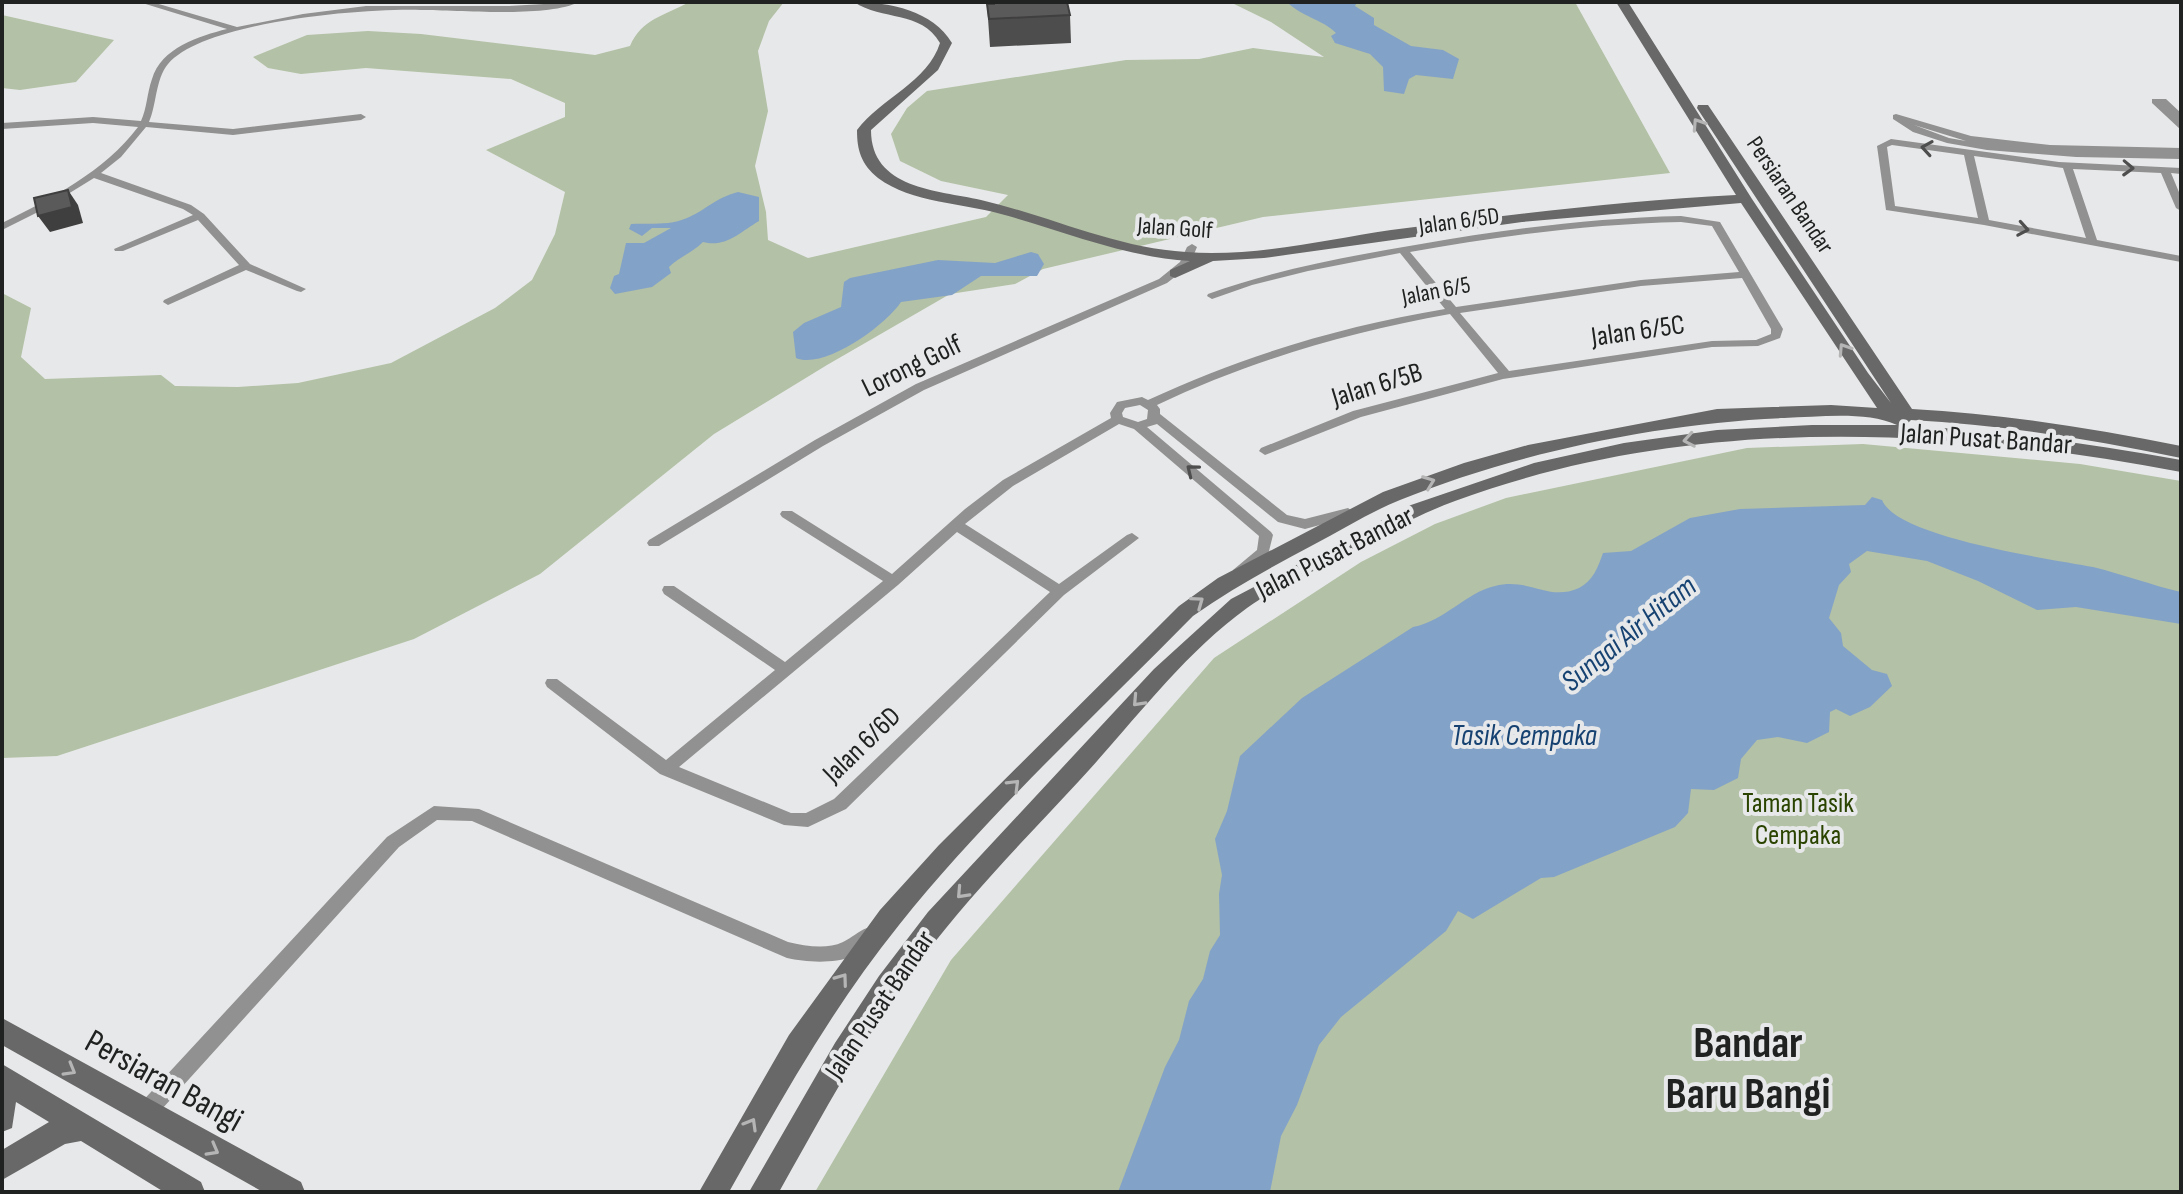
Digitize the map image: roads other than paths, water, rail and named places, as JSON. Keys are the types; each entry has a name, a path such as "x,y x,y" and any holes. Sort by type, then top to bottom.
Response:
{"main road":[{"name":"Jalan Golf","path":"860,2 925,21 938,31 946,43 936,66 883,107 864,130 867,157 882,173 934,196 993,208 1114,246 1159,254 1191,252 1568,206 1745,194"},
{"name":"Jalan Golf","path":"877,2 935,20 953,34 957,46 948,67 888,112 877,127 876,143 887,165 922,184 1007,202 1114,236 1219,256 1568,206"},
{"name":"Persiaran Bandar","path":"1622,2 1764,228 1899,416"},
{"name":"Persiaran Bandar","path":"1635,2 1804,259 1870,374"},
{"path":"1726,142 1729,159 1745,194 1804,259"},
{"path":"1700,196 1721,176 1722,162"},
{"path":"1700,196 1735,207 1764,228"},
{"path":"1159,254 1173,266 1173,274 1219,256"},
{"path":"1831,411 1858,400 1870,374 1915,403 1976,418"},
{"name":"Jalan Pusat Bandar","path":"713,1192 798,1044 889,918 947,852 1186,611 1225,583 1390,497 1470,467 1643,428 1717,415 1831,411 1976,418 2148,444 2181,452"},
{"path":"1767,432 1899,416 2092,447"},
{"name":"Jalan Pusat Bandar","path":"763,1192 891,981 938,919 1189,646 1241,602 1409,513 1490,483 1605,454 1704,437 1767,432 1941,433 2092,447 2181,466"},
{"path":"2148,444 2162,454 2181,459"},
{"name":"Persiaran Bangi","path":"2,1031 291,1192"},
{"path":"2,1078 2,1118"},
{"path":"2,1078 191,1192"},
{"path":"2,1166 61,1131 83,1127"}],"street":[{"path":"143,2 237,29"},
{"path":"2,227 50,202 93,174 144,123 156,71 165,60 194,43 237,29 358,9 526,9 575,2"},
{"path":"2181,118 2163,101 2155,101 2181,127"},
{"path":"2,126 93,120 233,132 361,117"},
{"path":"2092,241 2067,160 2051,150 1952,139 1901,122 1896,117 1970,139 2051,150 2067,160 2181,154"},
{"path":"2181,171 1969,154 1891,142 1882,146 1890,208 1984,222 2181,259"},
{"path":"1969,154 1984,222"},
{"path":"2164,169 2181,208"},
{"path":"93,174 156,193 200,216 246,266 301,289"},
{"path":"119,249 200,216"},
{"name":"Jalan 6/5D","path":"1212,296 1273,274 1402,249 1613,220 1685,216 1716,224 1744,275"},
{"path":"1402,249 1506,375"},
{"name":"Lorong Golf","path":"654,543 819,443 920,387 1173,274 1191,252"},
{"path":"168,302 246,266"},
{"name":"Jalan 6/5","path":"1152,410 1196,382 1306,342 1450,309 1655,280 1744,275"},
{"name":"Jalan 6/5C","path":"1506,375 1712,344 1758,343 1776,336 1777,329 1744,275"},
{"name":"Jalan 6/5B","path":"1265,451 1357,414 1506,375"},
{"path":"1118,419 1117,409 1125,402 1152,410 1283,519 1294,523 1317,523 1390,497"},
{"path":"1138,426 1152,410"},
{"path":"666,769 1008,483 1118,419 1138,426 1266,535 1263,552 1225,583"},
{"path":"787,514 893,581"},
{"path":"956,525 1059,591"},
{"name":"Jalan 6/6D","path":"552,683 666,769 790,820 808,820 826,814 1059,591 1132,538"},
{"path":"669,590 786,670"},
{"name":"Jalan Pusat Bandar","path":"145,1113 393,842 434,813 473,814 787,950 822,957 842,954 889,918"}],"water":[{"path":"1287,2 1357,2 1355,6 1374,18 1374,25 1411,46 1443,50 1459,59 1453,79 1416,75 1409,79 1404,94 1384,91 1383,67 1370,54 1335,43 1331,36 1336,33"},
{"path":"738,192 759,197 759,221 726,241 703,242 669,267 671,273 652,287 615,294 610,288 614,276 619,274 626,243 644,243 671,228 652,228 642,236 629,229 631,224 680,221"},
{"path":"1031,252 1038,254 1044,264 1037,276 981,276 952,295 901,302 882,323 853,344 822,358 796,358 793,332 804,323 841,307 844,282 850,278 938,260 995,263"},
{"name":"Tasik Cempaka","path":"1872,497 1882,500 1894,513 1916,525 1945,536 2093,567 2181,592 2181,624 2076,607 2037,610 1978,581 1927,561 1867,551 1849,564 1851,572 1839,585 1829,618 1841,633 1843,646 1872,670 1887,674 1892,686 1870,707 1850,716 1836,709 1830,712 1829,732 1807,743 1778,737 1757,740 1741,759 1738,778 1714,790 1691,789 1688,813 1675,827 1554,877 1541,878 1473,919 1458,911 1446,931 1341,1017 1319,1045 1297,1105 1281,1136 1270,1192 1118,1192 1165,1067 1179,1040 1189,1001 1203,979 1210,951 1220,935 1222,875 1215,839 1227,811 1240,756 1302,698 1413,627 1435,619 1495,586 1518,584 1568,592 1591,578 1603,553 1631,551 1690,518 1740,509 1865,505"}],"district":[{"name":"Bandar Baru Bangi","path":"1748,1068"}],"water label":[{"name":"Sungai Air Hitam","path":"1629,634"}],"park label":[{"name":"Taman Tasik Cempaka","path":"1798,819"}]}
